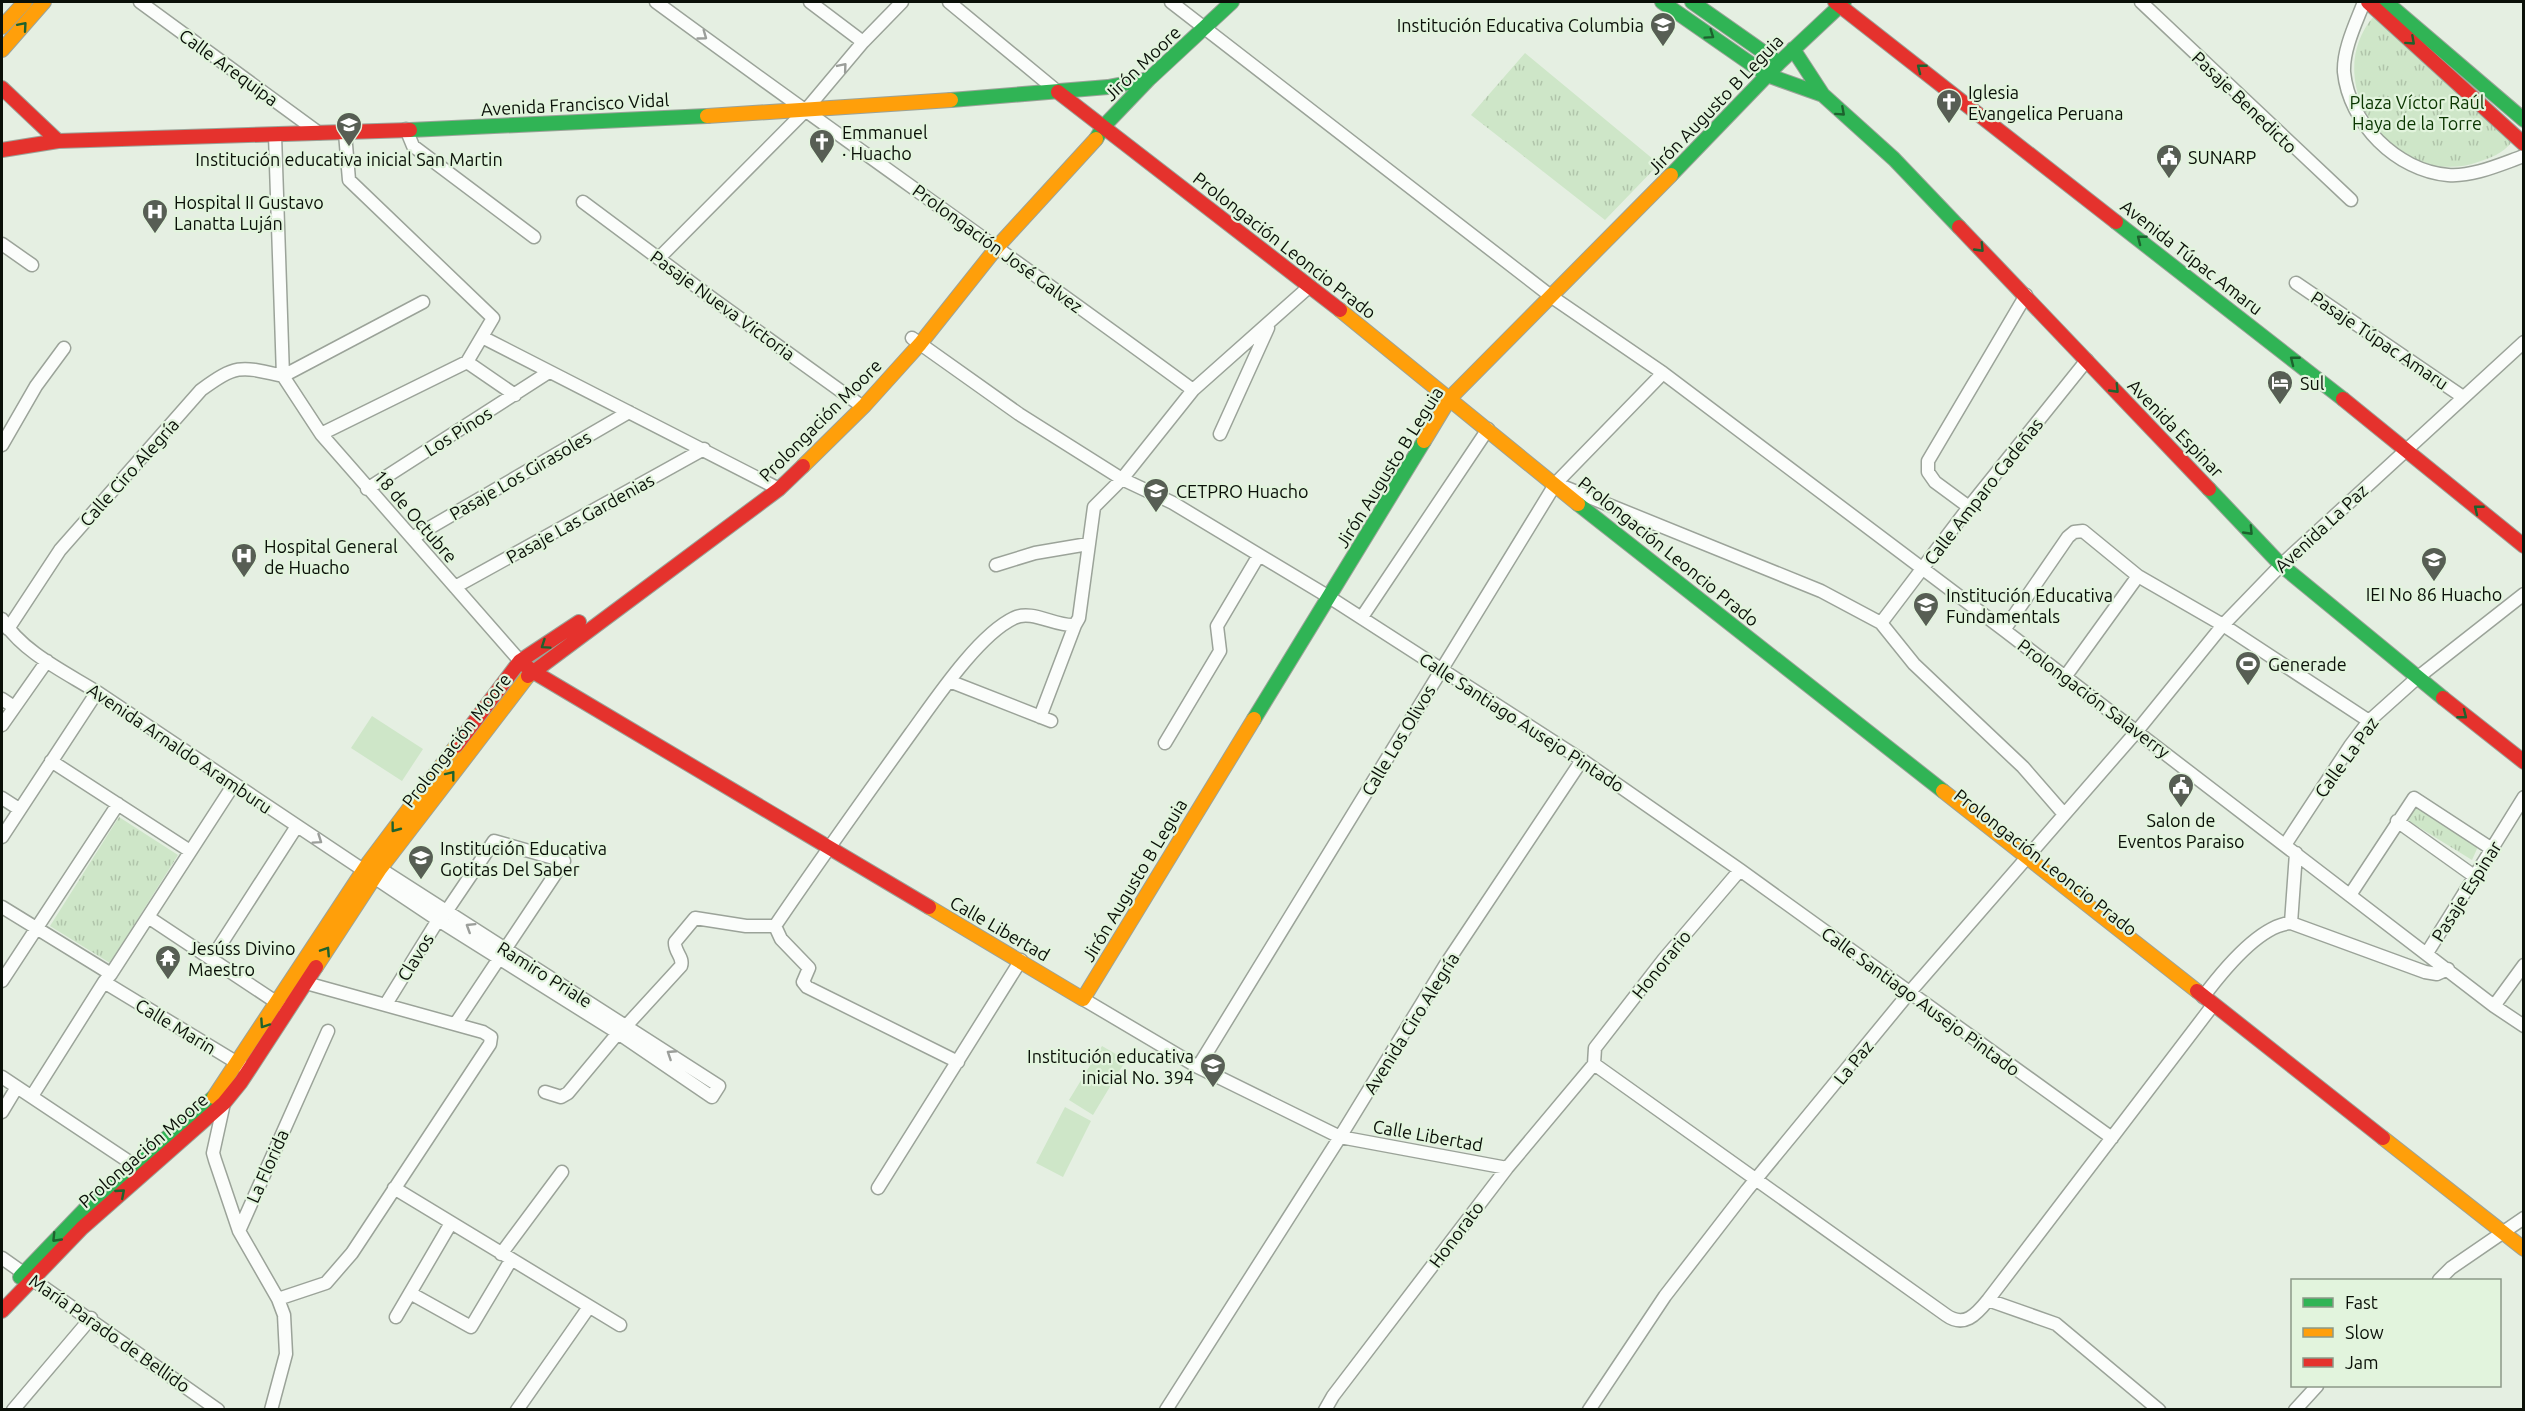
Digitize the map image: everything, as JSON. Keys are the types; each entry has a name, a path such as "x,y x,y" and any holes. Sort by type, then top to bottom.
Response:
{"street":[{"path":"2,27 25,2"},
{"path":"2,50 44,2"},
{"name":"Calle Arequipa","path":"140,2 319,133"},
{"name":"Prolongación José Galvez","path":"656,2 1193,390"},
{"path":"810,2 863,42"},
{"path":"659,258 806,111 863,42 902,2"},
{"path":"949,2 1058,92"},
{"name":"Prolongación Salaverry","path":"1172,2 1552,297 1663,373 2523,1026"},
{"name":"Jirón Moore","path":"993,244 1100,135 1103,127 1149,79 1232,2"},
{"name":"Avenida Espinar","path":"1662,2 1767,75 1823,95"},
{"path":"1692,2 1779,63"},
{"name":"Pasaje Benedicto","path":"2141,2 2295,150 2351,200"},
{"path":"2523,144 2366,2 2350,39 2344,71 2353,104 2369,129 2389,152 2418,168 2449,176 2476,172 2523,156"},
{"path":"2386,2 2522,115 2508,129"},
{"name":"Jirón Augusto B Leguia","path":"1083,999 1450,398 1840,3"},
{"name":"Avenida Túpac Amaru","path":"1840,3 2405,448 2523,546"},
{"name":"Avenida Espinar","path":"1793,49 1823,95 1894,159 2281,565 2523,762"},
{"name":"Avenida Francisco Vidal","path":"2,150 58,141 345,133 806,111 1058,92 1108,87 1149,79"},
{"path":"2,88 58,141"},
{"name":"Prolongación Leoncio Prado","path":"1058,92 1310,285 1556,483 1600,522 2498,1236 2523,1261"},
{"path":"406,129 413,146 534,237"},
{"path":"321,434 467,362 493,318 349,180 345,133"},
{"path":"274,135 283,376 423,302"},
{"name":"Pasaje Nueva Victoria","path":"583,202 713,300 860,404"},
{"path":"2,244 32,265"},
{"name":"Prolongación Moore","path":"283,1006 306,984 372,870 532,671 775,487 860,404 916,341 993,244"},
{"name":"Pasaje Túpac Amaru","path":"2296,283 2463,397"},
{"path":"949,681 1046,719 1079,618 1094,507 1122,479 1193,390 1310,285"},
{"path":"1969,507 1935,482 1928,472 1928,461 2026,295"},
{"path":"1220,434 1270,323"},
{"path":"482,337 775,487"},
{"name":"Calle Santiago Ausejo Pintado","path":"916,341 1019,414 1122,479 1173,503 1362,617 1582,760 1740,870 2112,1138"},
{"name":"Avenida La Paz","path":"2137,731 2223,625 2281,565 2405,448 2523,342"},
{"path":"2,445 36,387 64,348"},
{"name":"Calle Amparo Cadeñas","path":"1881,622 1969,507 2087,360"},
{"path":"467,362 515,395"},
{"name":"Calle Ciro Alegría","path":"5,624 60,550 201,390 227,371 251,369 283,376"},
{"name":"Los Pinos","path":"367,489 549,372"},
{"name":"Calle Los Olivos","path":"1198,1067 1556,483 1663,373"},
{"name":"18 de Octubre","path":"283,376 321,434 367,489 520,661 532,671"},
{"name":"Pasaje Los Girasoles","path":"412,538 628,412"},
{"path":"1362,617 1488,429"},
{"name":"Pasaje Las Gardenias","path":"455,588 704,449"},
{"name":"Prolongación Leoncio Prado","path":"1556,483 1821,591 1881,622 1914,664 2023,767 2063,813"},
{"name":"Prolongación Moore","path":"2,1311 29,1275 90,1204 140,1169 221,1098 372,870 520,661 645,578 775,487"},
{"path":"2004,630 2068,537 2074,532 2083,531 2138,576 2223,625 2369,721"},
{"path":"996,565 1035,553 1088,544"},
{"path":"1164,743 1220,651 1217,626 1259,555"},
{"path":"2065,677 2138,576"},
{"name":"Calle La Paz","path":"2285,845 2369,721 2418,678 2523,594"},
{"path":"775,926 827,848 949,681 990,635 1014,617 1026,615 1068,626 1075,625"},
{"name":"Avenida Arnaldo Aramburu","path":"5,624 47,661 297,826 372,870"},
{"path":"2,725 47,661"},
{"name":"Calle Libertad","path":"532,671 1198,1067 1340,1137 1507,1168"},
{"path":"2,837 97,692"},
{"path":"2,699 14,707"},
{"name":"La Paz","path":"1589,1410 1665,1296 1757,1179 1909,993 2063,813 2137,731"},
{"name":"Avenida Ciro Alegría","path":"1166,1410 1340,1137 1446,964 1582,760"},
{"path":"51,761 190,851"},
{"path":"32,1096 234,784"},
{"name":"Pasaje Espinar","path":"2427,953 2523,797"},
{"path":"2,798 19,809"},
{"path":"2350,895 2412,798 2492,849"},
{"path":"2,981 118,804"},
{"path":"2397,821 2474,876"},
{"path":"212,958 297,826"},
{"name":"Clavos","path":"386,1004 442,916 494,841 564,861 502,954"},
{"path":"2291,922 2296,853"},
{"name":"Ramiro Priale","path":"372,870 622,1029 719,1086 712,1097 622,1029"},
{"name":"Honorario","path":"1594,1064 1594,1048 1664,959 1740,870"},
{"name":"Calle Marin","path":"2,907 243,1067"},
{"path":"148,917 283,1006"},
{"path":"545,1092 561,1097 568,1093 622,1029 681,966 681,959 674,947 675,942 695,918 746,926 775,926"},
{"path":"1594,1064 1950,1318 1960,1320 1970,1318 1988,1300 2112,1138 2208,1005 2221,973 2247,948 2276,927 2291,922 2425,972 2437,974 2448,969"},
{"path":"775,926 781,939 809,968 803,982 807,987 958,1062"},
{"path":"456,1023 502,954"},
{"path":"878,1188 1020,960"},
{"path":"2494,1006 2523,965"},
{"path":"278,1299 326,1283 335,1275 352,1253 490,1044 490,1037 483,1032 456,1023 306,984"},
{"name":"La Florida","path":"239,1231 328,1031"},
{"name":"Honorato","path":"1325,1410 1333,1396 1507,1168 1594,1064"},
{"path":"2,1077 140,1169"},
{"path":"2,1112 17,1088"},
{"path":"221,1098 213,1153 239,1231 278,1299 285,1324 286,1354 271,1410"},
{"path":"410,1293 471,1327 506,1257 562,1172"},
{"path":"394,1188 620,1325"},
{"path":"2441,1279 2451,1268 2523,1218"},
{"path":"396,1317 451,1223"},
{"name":"Prolongación Leoncio Prado","path":"2498,1236 2523,1249"},
{"name":"María Parado de Bellido","path":"2,1258 91,1318 219,1410"},
{"name":"Prolongación Moore","path":"2,1296 29,1275"},
{"path":"1988,1300 2056,1324 2159,1410"},
{"path":"517,1410 589,1307"},
{"path":"13,1410 91,1318"},
{"path":"2295,1410 2316,1387"}],"green space":[{"name":"Plaza Víctor Raúl Haya de la Torre","path":"2374,16 2512,142 2496,155 2478,162 2448,167 2419,161 2394,146 2374,125 2360,99 2354,71 2358,43"},
{"path":"1525,53 1659,164 1605,220 1471,115"},
{"path":"372,716 423,749 402,781 351,748"},
{"path":"2417,802 2480,842 2472,860 2407,820"},
{"path":"119,817 178,855 110,963 50,926"},
{"path":"1102,1046 1126,1060 1093,1115 1069,1100"},
{"path":"1065,1107 1091,1121 1063,1177 1036,1163"}],"traffic: fast":[{"path":"1096,139 1103,127 1149,79 1232,2"},
{"path":"1662,2 1767,75 1823,95"},
{"path":"1692,2 1779,63"},
{"path":"1671,175 1779,63 1844,2"},
{"path":"2386,2 2524,120"},
{"path":"1793,49 1823,95 1894,159 1959,227"},
{"path":"951,100 1108,87 1149,79"},
{"path":"410,130 707,116"},
{"path":"2116,222 2343,399"},
{"path":"1254,719 1424,441"},
{"path":"2209,489 2281,565 2443,698"},
{"path":"1578,504 1943,791"},
{"path":"20,1277 90,1204 214,1097"}],"traffic: slow":[{"path":"2,27 25,2"},
{"path":"2,50 44,2"},
{"path":"707,116 951,100"},
{"path":"803,466 865,405 920,344 998,246 1096,139"},
{"path":"1424,441 1450,398 1671,175"},
{"path":"1340,310 1578,504"},
{"path":"316,967 380,869 528,676"},
{"path":"929,907 1083,999 1254,719"},
{"path":"214,1097 369,862 456,746"},
{"path":"1943,791 2197,991"},
{"path":"2383,1138 2524,1249"}],"traffic: jam":[{"path":"1835,2 2116,222"},
{"path":"2368,2 2524,144"},
{"path":"2,88 58,141"},
{"path":"1058,92 1340,310"},
{"path":"2,150 58,141 410,130"},
{"path":"1959,227 2209,489"},
{"path":"2343,399 2524,546"},
{"path":"528,676 779,489 803,466"},
{"path":"456,746 520,661 579,622"},
{"path":"520,661 532,671 929,907"},
{"path":"2443,698 2524,762"},
{"path":"2,1311 82,1228 224,1103 241,1082 316,967"},
{"path":"2197,991 2383,1138"}],"place":[{"name":"Institución Educativa Columbia","path":"1663,48"},
{"name":"Iglesia Evangelica Peruana","path":"1949,125"},
{"name":"Institución educativa inicial San Martin","path":"349,148"},
{"name":"Emmanuel · Huacho","path":"822,165"},
{"name":"SUNARP","path":"2169,180"},
{"name":"Hospital II Gustavo Lanatta Luján","path":"155,235"},
{"name":"Sul","path":"2280,406"},
{"name":"CETPRO Huacho","path":"1156,514"},
{"name":"Hospital General de Huacho","path":"244,579"},
{"name":"IEI No 86 Huacho","path":"2434,583"},
{"name":"Institución Educativa Fundamentals","path":"1926,628"},
{"name":"Generade","path":"2248,687"},
{"name":"Salon de Eventos Paraiso","path":"2181,809"},
{"name":"Institución Educativa Gotitas Del Saber","path":"421,881"},
{"name":"Jesúss Divino Maestro","path":"168,981"},
{"name":"Institución educativa inicial No. 394","path":"1213,1089"}]}
